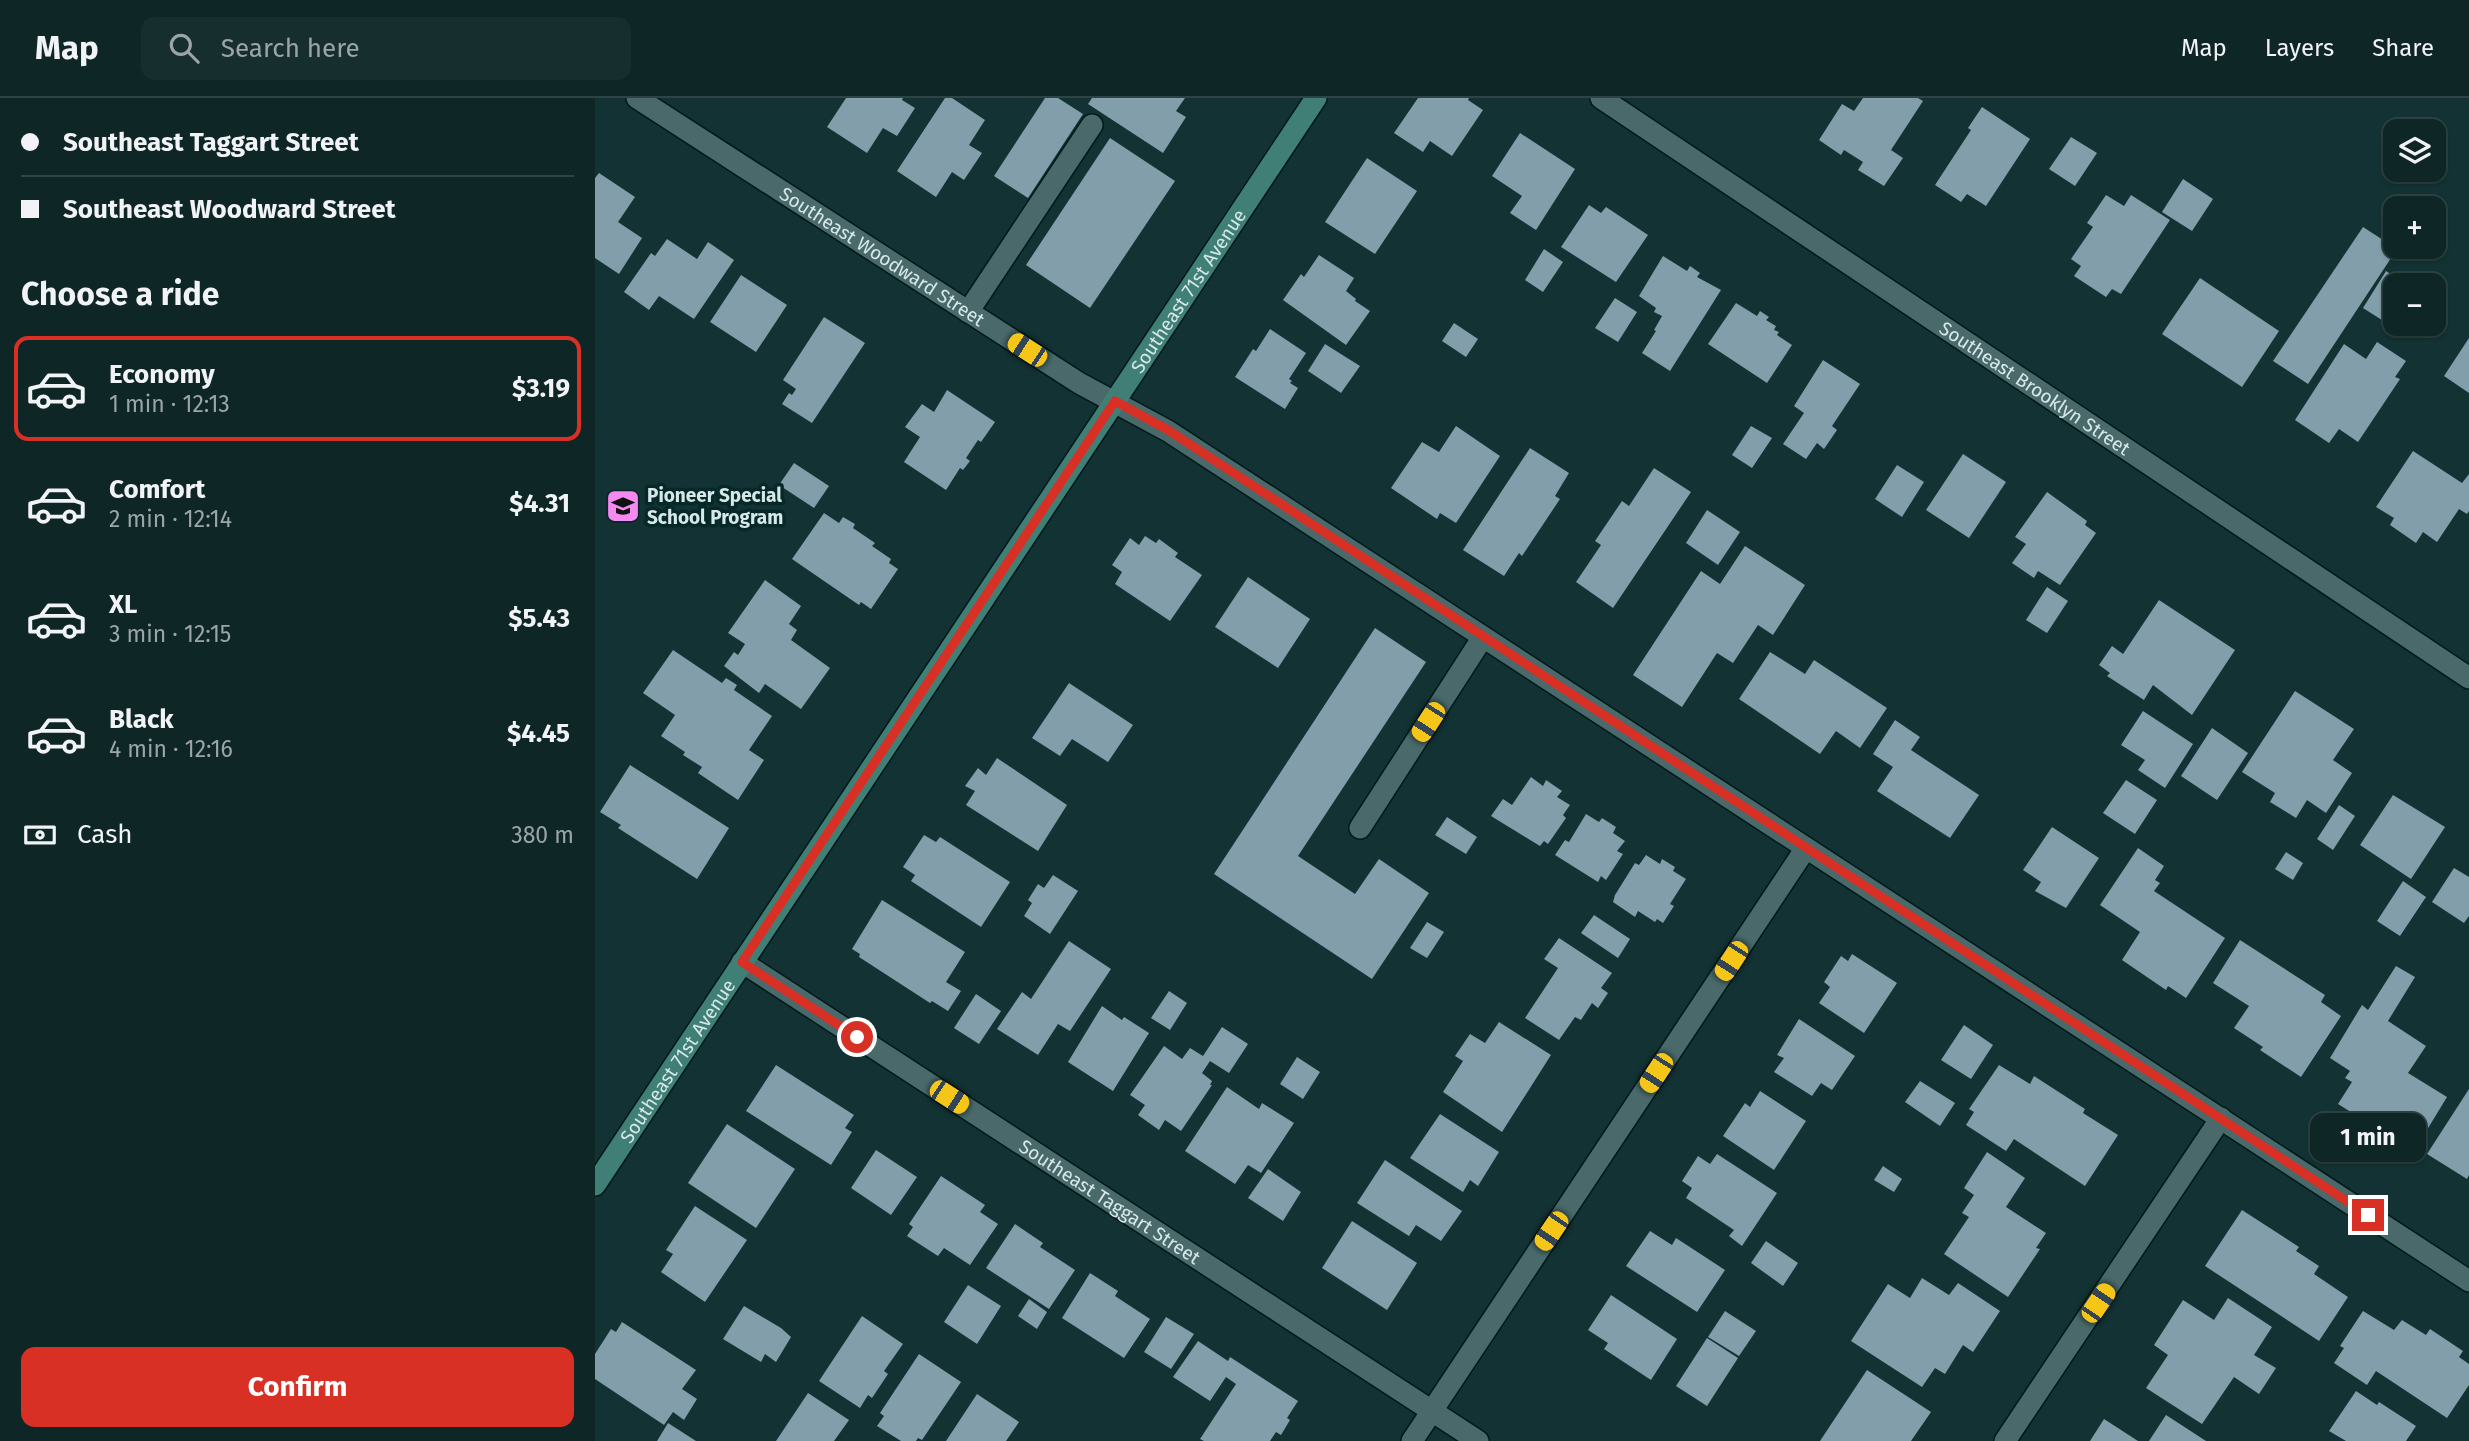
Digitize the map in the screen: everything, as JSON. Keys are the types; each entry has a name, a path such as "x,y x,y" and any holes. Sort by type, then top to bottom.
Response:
{"street":[{"name":"Southeast Woodward Street","path":"637,98 1079,383 1168,430 2469,1281"},
{"name":"Southeast 71st Avenue","path":"595,1184 1316,98"},
{"name":"Southeast Brooklyn Street","path":"1601,98 2469,678"},
{"path":"968,312 1091,125"},
{"path":"1360,828 1483,636"},
{"path":"1412,1441 1806,848"},
{"name":"Southeast Taggart Street","path":"742,962 1478,1441"},
{"path":"2005,1441 2221,1118"}],"building":[{"path":"846,98 903,98 902,100 915,108 897,136 883,128 867,153 827,127"},
{"path":"945,98 952,98 985,120 969,145 982,153 964,180 952,172 936,197 897,171"},
{"path":"1045,98 1058,98 1083,114 1028,198 994,176"},
{"path":"1092,98 1185,98 1176,111 1186,117 1163,153 1088,104"},
{"path":"1418,98 1469,98 1468,100 1483,110 1452,156 1430,141 1423,152 1394,133"},
{"path":"1863,98 1918,98 1923,101 1891,150 1903,158 1884,186 1858,170 1863,162 1844,150 1841,155 1819,140 1842,104 1854,111"},
{"path":"1982,107 2030,139 1986,206 1967,194 1961,202 1935,185 1971,130 1968,128"},
{"path":"1520,133 1575,169 1536,230 1510,213 1522,196 1492,176"},
{"path":"2071,137 2097,153 2075,186 2049,169"},
{"path":"1110,138 1175,181 1090,308 1026,265"},
{"path":"1367,158 1417,191 1375,254 1325,222"},
{"path":"599,173 635,197 618,222 642,238 619,274 595,258 595,178"},
{"path":"2183,179 2213,199 2192,231 2162,212"},
{"path":"2106,195 2124,206 2131,195 2170,220 2121,294 2112,289 2106,297 2074,276 2081,266 2071,259 2093,227 2087,223"},
{"path":"1589,205 1601,213 1606,207 1648,235 1616,282 1561,247"},
{"path":"2363,227 2383,240 2383,259 2390,259 2308,384 2273,361"},
{"path":"667,239 697,259 708,242 734,260 694,319 659,296 649,310 624,292 651,253 655,256"},
{"path":"1544,249 1563,262 1543,292 1525,280"},
{"path":"1319,255 1354,278 1346,291 1370,311 1346,345 1283,300 1301,274 1304,277"},
{"path":"1663,256 1687,271 1690,266 1700,273 1697,277 1721,290 1670,371 1642,353 1662,316 1654,312 1656,308 1639,296"},
{"path":"741,275 787,305 756,352 710,322"},
{"path":"2383,276 2383,321 2363,308"},
{"path":"2200,278 2279,331 2242,387 2162,334"},
{"path":"1615,298 1637,312 1618,342 1595,328"},
{"path":"1736,303 1757,316 1760,311 1769,317 1766,320 1776,326 1774,330 1779,332 1777,335 1792,345 1767,383 1708,344"},
{"path":"824,317 865,343 812,423 782,404 789,393 792,395 796,389 783,380"},
{"path":"1454,323 1478,339 1466,357 1442,341"},
{"path":"1270,329 1306,353 1289,379 1292,381 1290,383 1298,388 1285,409 1235,377"},
{"path":"2469,338 2469,393 2444,376"},
{"path":"2377,342 2406,361 2395,377 2400,379 2358,442 2339,429 2329,443 2295,420 2344,344 2366,359"},
{"path":"1325,344 1360,366 1341,393 1308,371"},
{"path":"1823,360 1860,384 1832,426 1837,430 1824,449 1817,443 1806,459 1783,444 1804,413 1794,406"},
{"path":"947,390 995,422 981,442 978,440 966,458 970,461 963,470 960,468 946,490 904,462 920,437 905,427 922,404 934,412"},
{"path":"1456,426 1500,456 1456,523 1440,513 1437,519 1391,488 1422,442 1439,452"},
{"path":"1751,426 1772,438 1752,468 1732,455"},
{"path":"1530,448 1569,473 1555,496 1560,499 1522,556 1519,553 1504,576 1463,550"},
{"path":"2413,451 2462,483 2469,474 2469,511 2467,514 2459,509 2437,542 2423,532 2416,543 2390,525 2394,518 2376,507"},
{"path":"1963,454 2006,482 1969,538 1926,510"},
{"path":"794,463 829,486 814,508 779,485"},
{"path":"1897,465 1924,482 1902,517 1875,499"},
{"path":"1654,468 1691,492 1613,608 1576,582 1601,545 1595,541 1622,501 1629,506"},
{"path":"2047,492 2087,521 2085,525 2096,533 2060,585 2038,571 2034,578 2012,563 2026,544 2015,537"},
{"path":"1707,510 1740,532 1718,565 1686,543"},
{"path":"824,513 839,523 843,517 855,524 853,528 875,543 872,546 891,559 889,563 898,569 871,609 861,602 859,605 792,559"},
{"path":"1145,536 1156,543 1159,539 1178,553 1175,557 1202,575 1170,621 1115,584 1122,572 1112,565 1130,538 1139,545"},
{"path":"1745,546 1805,585 1773,635 1758,625 1733,663 1717,653 1682,707 1633,675 1701,571 1720,584"},
{"path":"1248,577 1310,619 1278,668 1215,627"},
{"path":"765,580 801,606 789,624 797,630 791,640 830,668 801,709 765,684 759,693 724,666 734,652 738,655 745,644 728,633"},
{"path":"2047,587 2068,601 2047,633 2026,620"},
{"path":"2159,600 2235,650 2192,715 2153,685 2144,700 2107,676 2110,673 2099,665 2112,646 2123,654"},
{"path":"1375,628 1426,662 1298,856 1355,894 1379,859 1429,893 1372,979 1214,874"},
{"path":"673,650 722,683 726,678 737,685 734,690 772,716 749,750 764,760 738,800 698,773 702,767 661,736 675,715 643,693"},
{"path":"1770,652 1805,674 1814,660 1887,708 1860,748 1836,731 1820,754 1739,699"},
{"path":"1069,683 1133,725 1108,762 1072,739 1060,756 1032,738"},
{"path":"2295,691 2354,729 2333,760 2352,773 2326,813 2307,800 2296,818 2270,802 2275,793 2242,772"},
{"path":"2143,711 2193,744 2165,788 2138,770 2145,760 2121,745"},
{"path":"1895,720 1920,737 1911,750 1979,795 1950,838 1877,791 1893,767 1873,754"},
{"path":"2212,728 2248,753 2217,800 2181,776"},
{"path":"997,758 1067,805 1038,851 966,805 975,791 965,786 978,768 986,775"},
{"path":"630,765 729,828 697,879 618,828 621,825 600,812"},
{"path":"1531,777 1543,786 1546,780 1562,791 1557,797 1570,805 1563,815 1566,818 1548,844 1544,841 1540,846 1491,816 1503,799 1512,805"},
{"path":"2126,780 2157,800 2135,834 2103,813"},
{"path":"2393,795 2445,827 2411,879 2360,845"},
{"path":"2339,805 2355,816 2333,850 2317,839"},
{"path":"1586,814 1599,822 1602,818 1616,827 1613,833 1625,841 1617,851 1623,854 1606,880 1601,876 1598,882 1555,855 1565,840 1569,842"},
{"path":"1447,817 1477,837 1466,854 1435,835"},
{"path":"2052,827 2099,858 2066,908 2035,891 2041,882 2023,870"},
{"path":"924,835 936,842 940,837 1010,882 981,927 911,881 915,875 903,867"},
{"path":"2138,848 2164,866 2155,880 2160,883 2154,891 2225,938 2186,998 2168,986 2166,990 2122,960 2140,932 2100,905"},
{"path":"2286,852 2303,863 2293,880 2275,869"},
{"path":"1646,855 1660,864 1662,859 1675,867 1673,871 1686,879 1670,904 1674,906 1663,923 1657,919 1655,922 1638,911 1635,917 1613,902 1635,863 1639,865"},
{"path":"2454,868 2469,877 2469,916 2464,923 2432,902"},
{"path":"1053,875 1078,891 1050,934 1024,916 1032,903 1028,900 1038,884 1044,888"},
{"path":"2403,881 2426,897 2400,936 2377,921"},
{"path":"882,900 965,952 946,982 961,991 948,1011 932,1001 930,1003 859,957 860,954 852,949"},
{"path":"1594,915 1630,939 1618,958 1581,933"},
{"path":"1427,922 1444,932 1427,958 1410,948"},
{"path":"1559,938 1612,973 1601,988 1608,993 1598,1008 1592,1003 1581,1020 1575,1017 1559,1040 1525,1018 1558,968 1544,959"},
{"path":"2240,940 2325,995 2321,1002 2341,1016 2301,1077 2260,1050 2263,1047 2234,1028 2249,1006 2213,983"},
{"path":"1069,941 1111,969 1070,1031 1058,1024 1038,1055 997,1029 1022,992 1031,999"},
{"path":"1852,954 1897,983 1864,1033 1819,1003 1830,987 1824,982 1841,956 1848,961"},
{"path":"2396,966 2415,977 2388,1021 2426,1046 2408,1073 2447,1097 2416,1148 2387,1131 2386,1134 2338,1104 2352,1082 2345,1078 2350,1071 2330,1058 2362,1005 2368,1010"},
{"path":"1169,991 1187,1003 1170,1030 1151,1018"},
{"path":"976,994 1001,1011 979,1044 954,1028"},
{"path":"1102,1006 1122,1020 1124,1017 1149,1033 1113,1091 1068,1062"},
{"path":"1799,1019 1855,1056 1832,1090 1821,1083 1812,1096 1774,1072 1784,1058 1777,1055"},
{"path":"1499,1022 1551,1055 1502,1132 1443,1092 1463,1061 1455,1056 1470,1034 1485,1043"},
{"path":"1964,1025 1993,1045 1971,1079 1941,1060"},
{"path":"1222,1027 1248,1044 1229,1073 1210,1061 1202,1073 1212,1081 1212,1085 1181,1131 1165,1120 1159,1130 1138,1115 1145,1105 1130,1095 1164,1046 1182,1059 1190,1048 1203,1056"},
{"path":"1297,1057 1320,1072 1303,1099 1280,1084"},
{"path":"776,1065 854,1115 845,1128 852,1132 831,1165 746,1111"},
{"path":"1999,1065 2030,1084 2034,1076 2085,1109 2083,1113 2118,1135 2085,1186 2014,1139 2006,1151 1966,1125 1974,1112 1969,1109"},
{"path":"1920,1081 1955,1103 1940,1126 1905,1102"},
{"path":"1227,1087 1259,1109 1262,1103 1294,1123 1261,1173 1248,1165 1235,1184 1185,1151"},
{"path":"2469,1089 2469,1175 2467,1179 2427,1154"},
{"path":"1760,1091 1806,1121 1774,1170 1723,1136 1745,1103 1750,1107"},
{"path":"1440,1114 1499,1152 1478,1186 1470,1180 1463,1192 1410,1158"},
{"path":"727,1124 795,1169 756,1228 688,1183"},
{"path":"876,1150 917,1177 891,1215 851,1188"},
{"path":"1987,1152 2025,1178 2006,1207 2046,1233 2036,1248 2040,1249 2008,1297 1944,1254 1969,1217 1962,1213 1974,1195 1964,1188"},
{"path":"1717,1154 1777,1193 1742,1246 1729,1236 1734,1230 1686,1198 1692,1188 1682,1181 1698,1156 1710,1164"},
{"path":"1385,1160 1462,1211 1441,1241 1416,1225 1409,1236 1357,1203"},
{"path":"1883,1166 1902,1179 1894,1192 1874,1180"},
{"path":"1268,1169 1301,1192 1283,1221 1248,1198"},
{"path":"941,1176 985,1205 980,1212 998,1224 970,1265 944,1248 938,1256 907,1236 913,1227 909,1224"},
{"path":"695,1206 747,1240 705,1302 661,1272 673,1254 666,1250"},
{"path":"2242,1210 2299,1247 2296,1251 2319,1266 2314,1274 2348,1297 2319,1341 2205,1266"},
{"path":"1352,1221 1417,1263 1387,1310 1322,1268"},
{"path":"1015,1224 1043,1243 1040,1247 1075,1270 1049,1309 986,1268"},
{"path":"1650,1231 1672,1245 1676,1238 1725,1270 1697,1312 1626,1266"},
{"path":"1766,1241 1798,1263 1783,1286 1751,1263"},
{"path":"1090,1273 1118,1291 1115,1296 1150,1319 1124,1358 1062,1318"},
{"path":"1922,1278 1949,1295 1958,1283 2000,1311 1973,1352 1963,1345 1945,1374 1935,1368 1922,1387 1851,1341 1888,1284 1910,1298"},
{"path":"968,1285 1001,1306 977,1344 944,1322"},
{"path":"1611,1295 1677,1339 1651,1380 1604,1349 1608,1343 1588,1330"},
{"path":"2228,1298 2272,1327 2254,1355 2276,1368 2259,1394 2234,1377 2202,1424 2146,1388 2168,1355 2154,1345 2183,1300 2214,1320"},
{"path":"1029,1299 1047,1312 1037,1329 1018,1316"},
{"path":"744,1306 791,1337 776,1362 765,1354 761,1362 723,1339"},
{"path":"1725,1311 1756,1331 1739,1356 1708,1337"},
{"path":"2363,1311 2394,1330 2402,1320 2426,1335 2430,1329 2463,1351 2459,1357 2469,1364 2469,1385 2447,1418 2376,1371 2367,1385 2334,1363 2344,1348 2340,1346"},
{"path":"862,1316 903,1344 884,1371 888,1374 872,1398 868,1395 860,1408 819,1381"},
{"path":"1166,1317 1194,1334 1171,1369 1144,1352"},
{"path":"622,1322 696,1370 682,1389 697,1399 684,1420 673,1412 664,1425 595,1379 595,1354 611,1329 616,1332"},
{"path":"1707,1338 1738,1358 1707,1406 1676,1386"},
{"path":"1198,1341 1228,1361 1230,1357 1298,1401 1287,1418 1290,1420 1281,1435 1276,1432 1270,1441 1200,1439 1236,1384 1226,1377 1210,1401 1173,1377"},
{"path":"919,1354 961,1382 922,1440 918,1438 916,1441 901,1441 877,1426 884,1416 880,1413"},
{"path":"1867,1370 1931,1412 1911,1441 1820,1441"},
{"path":"2356,1391 2416,1426 2406,1441 2346,1441 2329,1431"},
{"path":"808,1393 849,1420 834,1441 776,1441"},
{"path":"977,1394 1019,1422 1006,1441 946,1441"},
{"path":"2166,1415 2206,1441 2149,1441"},
{"path":"2104,1419 2138,1441 2090,1441"},
{"path":"668,1423 696,1441 657,1441"}],"place":[{"name":"Pioneer Special School Program","path":"623,506"}],"route":[{"path":"857,1037 742,962 1115,401 1168,430 2368,1215"}]}
